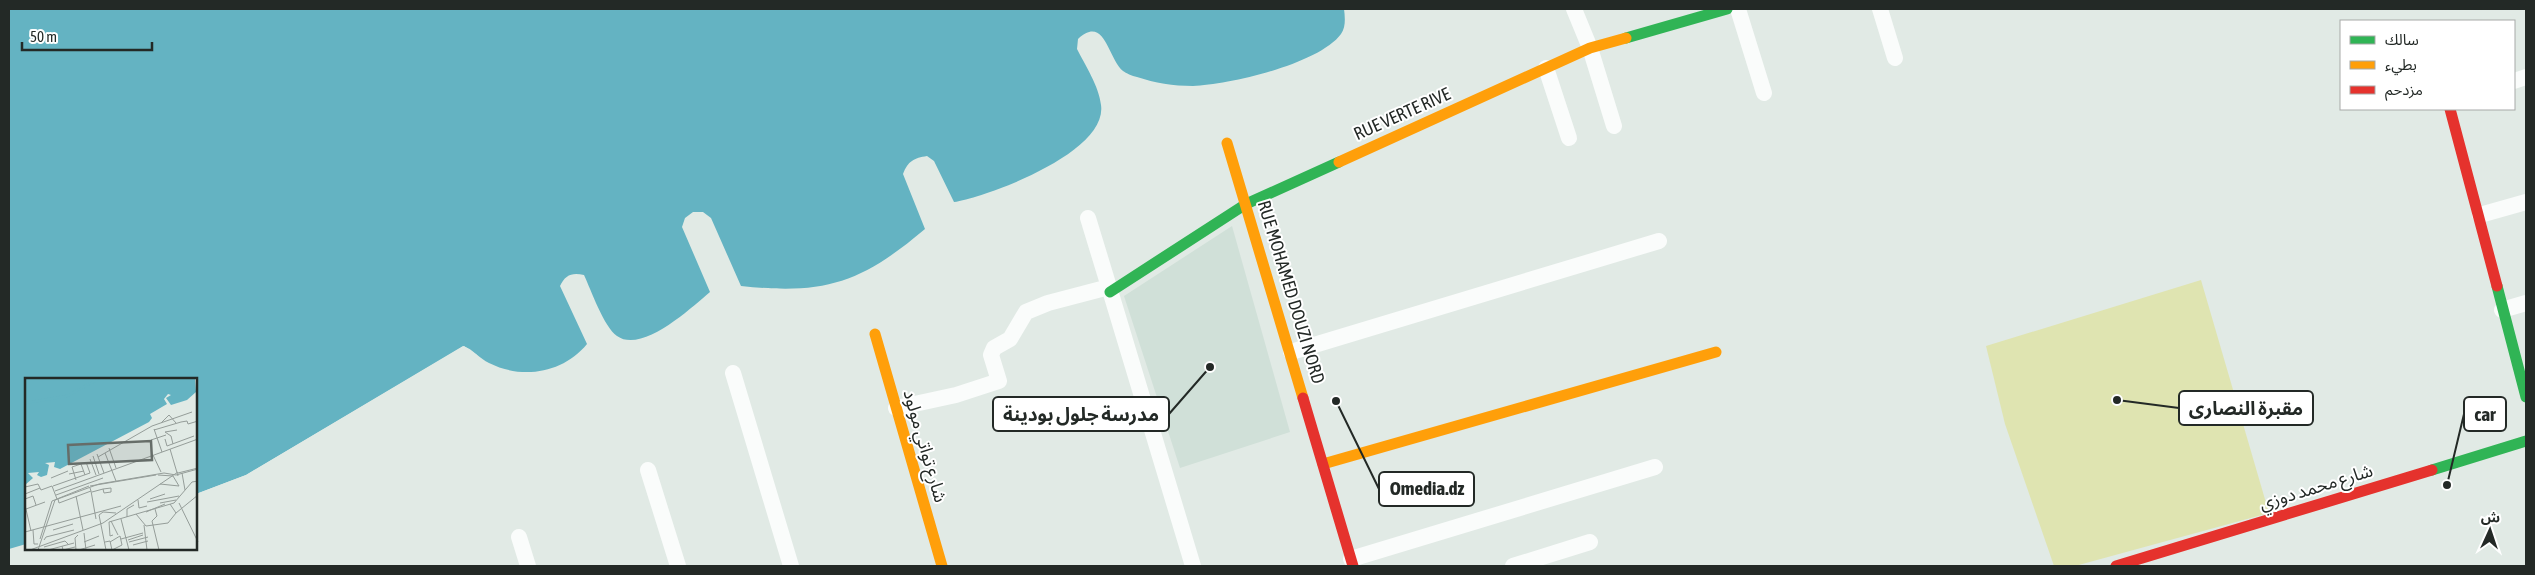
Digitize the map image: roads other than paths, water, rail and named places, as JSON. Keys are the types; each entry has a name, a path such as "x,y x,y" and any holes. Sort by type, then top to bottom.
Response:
{"street":[{"path":"1574,9 1590,48 1614,126"},
{"name":"RUE VERTE RIVE","path":"1110,289 1246,204 1590,48 1727,9"},
{"path":"1738,9 1764,93"},
{"path":"1880,9 1895,58"},
{"path":"1546,68 1569,138"},
{"path":"2450,110 2480,214 2502,310 2526,397"},
{"name":"RUE MOHAMED DOUZI NORD","path":"1228,143 1352,563"},
{"path":"2480,214 2526,202"},
{"path":"1088,218 1193,566"},
{"path":"1291,352 1659,241"},
{"path":"896,408 956,395 999,382 991,355 994,348 1010,340 1026,312 1048,303 1110,289"},
{"path":"2502,310 2526,303"},
{"name":"شارع تواتي مولود","path":"875,334 942,566"},
{"path":"1323,464 1716,352"},
{"path":"733,373 791,566"},
{"name":"شارع محمد دوزي","path":"2116,566 2526,441"},
{"path":"1352,563 1655,467"},
{"path":"648,470 678,566"},
{"path":"519,537 528,566"},
{"path":"1513,566 1590,542"}],"water":[{"path":"9,9 1344,9 1344,28 1341,34 1330,45 1314,55 1272,71 1209,85 1178,85 1127,74 1118,65 1100,35 1094,32 1087,33 1078,39 1077,49 1095,83 1101,105 1098,122 1086,139 1067,155 1044,169 993,191 954,202 934,161 927,156 912,161 903,174 925,229 881,262 861,273 819,286 770,288 741,286 711,218 703,212 693,212 685,218 682,227 710,292 666,327 639,339 627,340 617,336 607,325 584,275 569,275 560,286 587,344 566,362 542,371 515,371 489,363 463,346 246,475 198,493 198,378 25,378 25,544 9,549"}],"place":[{"name":"مدرسة جلول بودينة","path":"1210,367"},
{"name":"مقبرة النصارى","path":"2117,400"},
{"name":"Omedia.dz","path":"1336,401"},
{"name":"car","path":"2447,485"}]}
